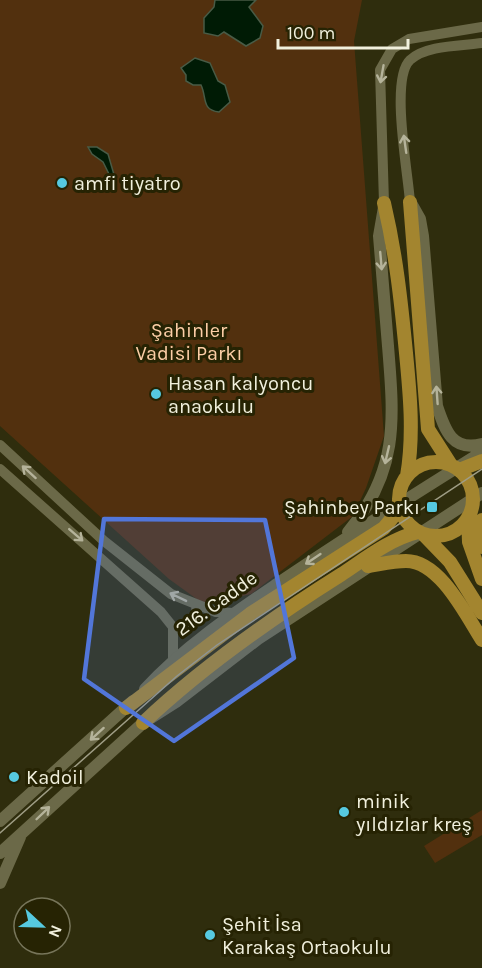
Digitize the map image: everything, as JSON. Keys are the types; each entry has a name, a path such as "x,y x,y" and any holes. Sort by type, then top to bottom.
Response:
{"main road":[{"path":"410,202 420,219 423,236 438,406 444,426 452,439 481,453"},
{"path":"410,202 428,429 455,468 479,491"},
{"path":"126,708 250,614 384,528 397,512 399,492 407,476 411,442 409,389 398,263 384,203"},
{"path":"341,540 371,500 384,470 391,440 393,410 379,236 384,203"},
{"path":"407,476 424,464 434,462 455,468 481,453"},
{"name":"216. Cadde","path":"0,821 126,708 172,659 233,613 341,540 481,453"},
{"path":"479,491 469,542 482,579"},
{"path":"142,723 176,702 258,639 398,548 479,491"},
{"path":"399,501 405,520 450,562 482,613"},
{"path":"0,853 167,700 273,619 391,542 420,533 442,536 475,519"},
{"path":"475,519 482,547"},
{"path":"369,566 408,560 424,565 452,592 482,640"},
{"path":"0,883 22,832"}],"street":[{"path":"384,203 380,70 392,49 409,39 482,27"},
{"path":"410,202 400,116 399,83 402,71 410,59 433,50 482,43"},
{"path":"0,446 104,541 171,594 216,612 233,613"},
{"path":"0,469 161,612 173,627 172,659"},
{"path":"173,627 181,628 191,624 197,613 196,605"}],"highlighted area":[{"path":"104,519 265,520 294,658 174,741 84,679"}],"green space":[{"name":"Şahinler Vadisi Parkı","path":"0,0 362,0 354,41 384,436 366,488 353,516 251,594 205,605 169,579 0,426"},
{"path":"482,810 482,835 435,863 424,846"}],"shaded area":[{"path":"215,0 256,0 249,7 263,26 260,38 246,46 224,32 218,36 204,33 204,18 214,7"},
{"path":"195,58 210,63 218,81 225,85 230,102 219,112 207,106 201,85 193,85 186,81 186,75 181,68"},
{"path":"88,147 97,147 108,154 115,178 111,178 103,162 92,154"}],"tram line":[{"path":"0,833 177,676 217,645 482,469"}],"place":[{"name":"amfi tiyatro","path":"62,183"},
{"name":"Hasan kalyoncu anaokulu","path":"156,394"},
{"name":"Şahinbey Parkı","path":"432,507"},
{"name":"Kadoil","path":"14,777"},
{"name":"minik yıldızlar kreş","path":"344,812"},
{"name":"Şehit İsa Karakaş Ortaokulu","path":"210,935"}]}
